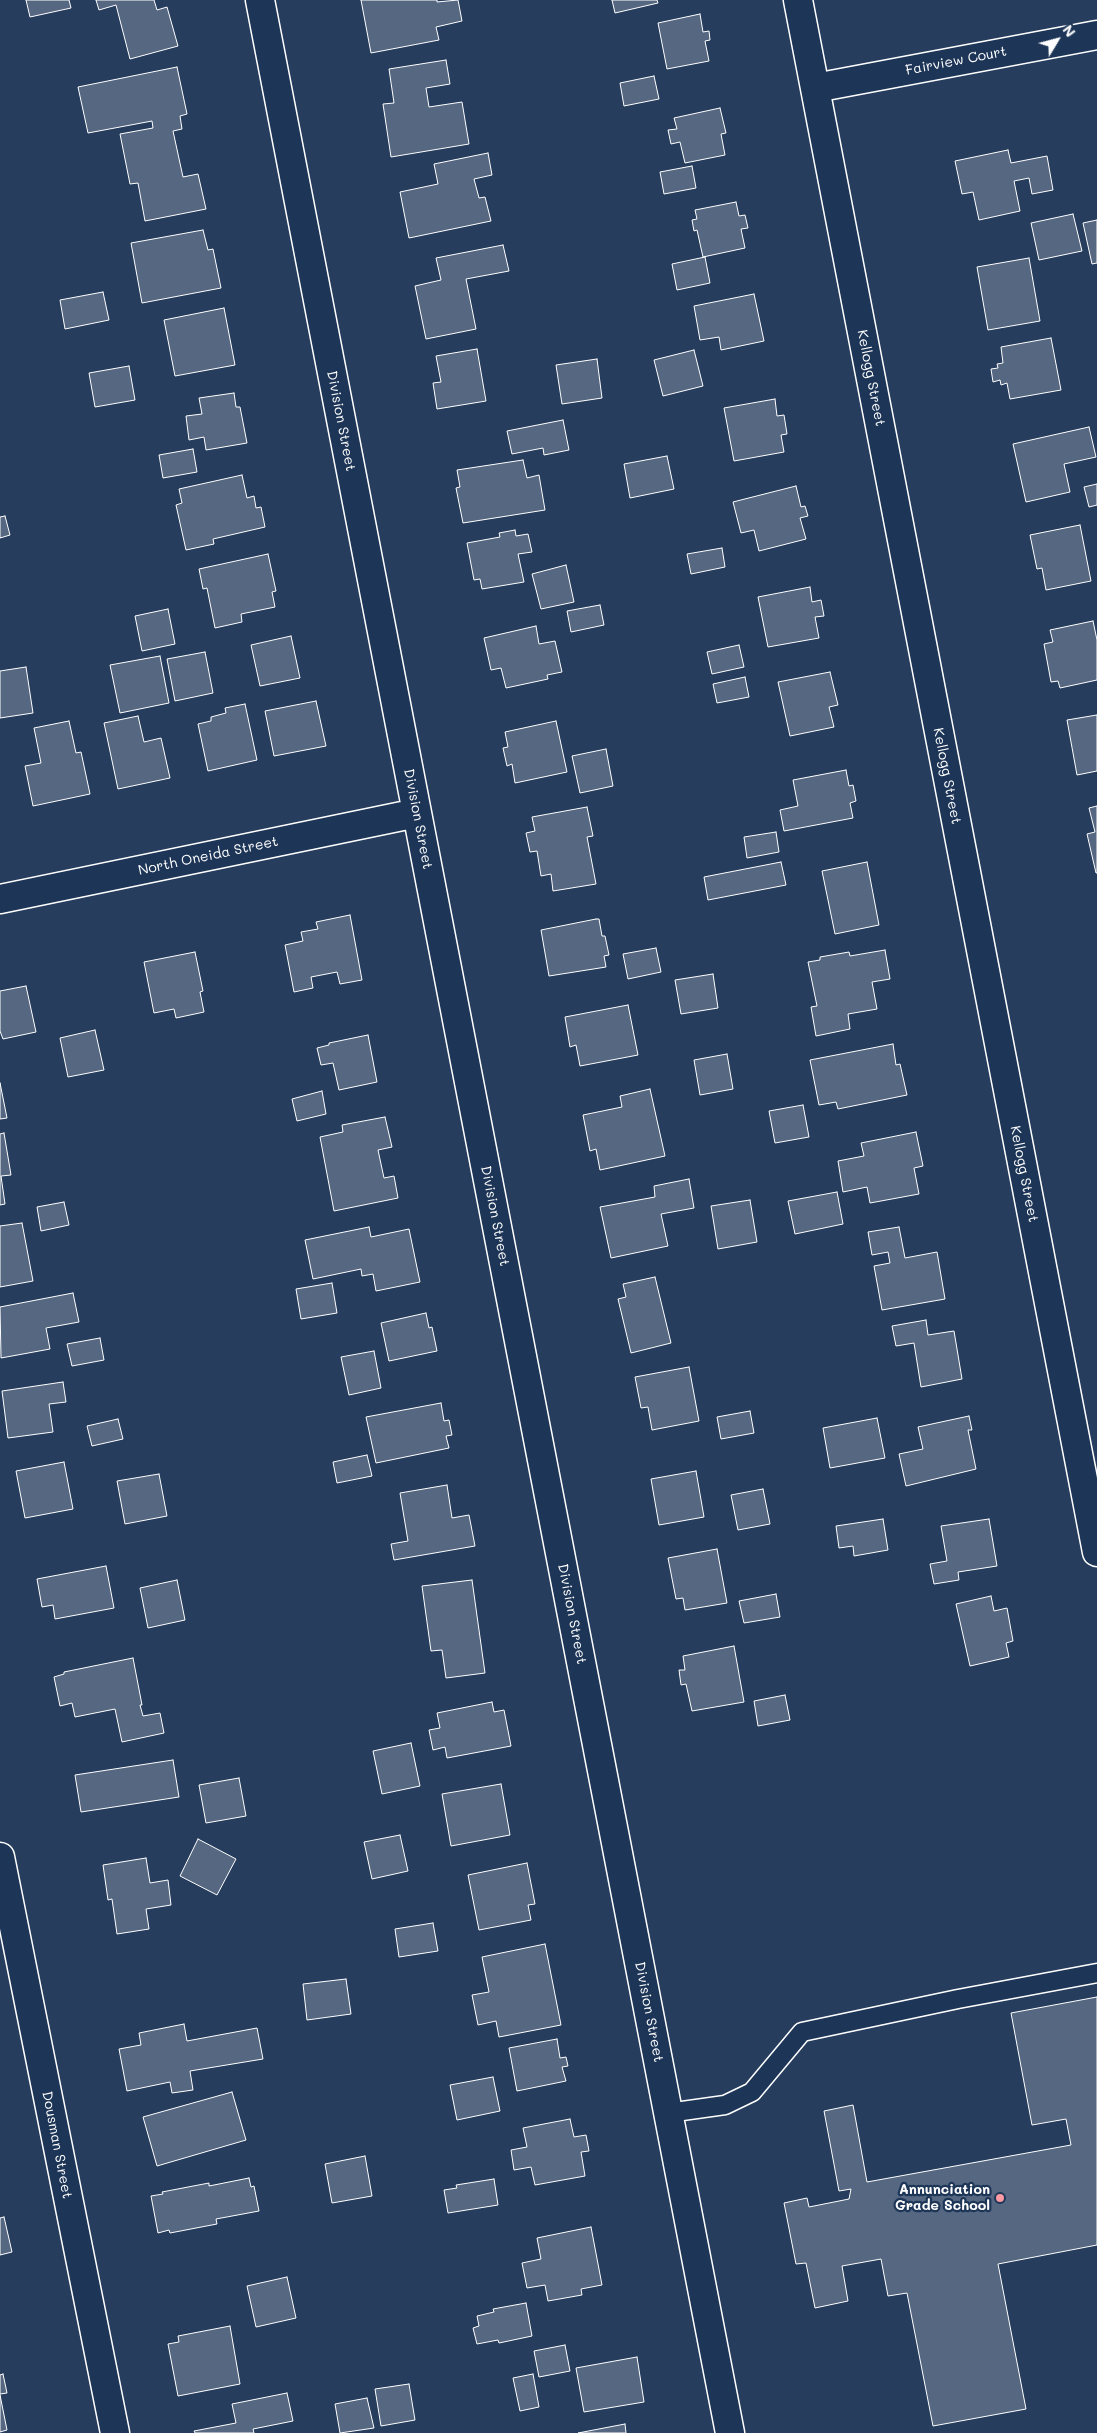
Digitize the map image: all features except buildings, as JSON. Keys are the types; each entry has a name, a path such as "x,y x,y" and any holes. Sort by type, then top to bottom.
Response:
{"street":[{"name":"Division Street","path":"260,0 730,2433"},
{"name":"Kellogg Street","path":"798,0 1097,1552"},
{"name":"Fairview Court","path":"814,88 1097,34"},
{"name":"North Oneida Street","path":"0,898 417,813"},
{"name":"Dousman Street","path":"0,1858 115,2433"}],"lane":[{"path":"668,2113 725,2105 752,2092 802,2032 958,1999 1097,1973"}],"place":[{"name":"Annunciation Grade School","path":"1000,2198"}]}
